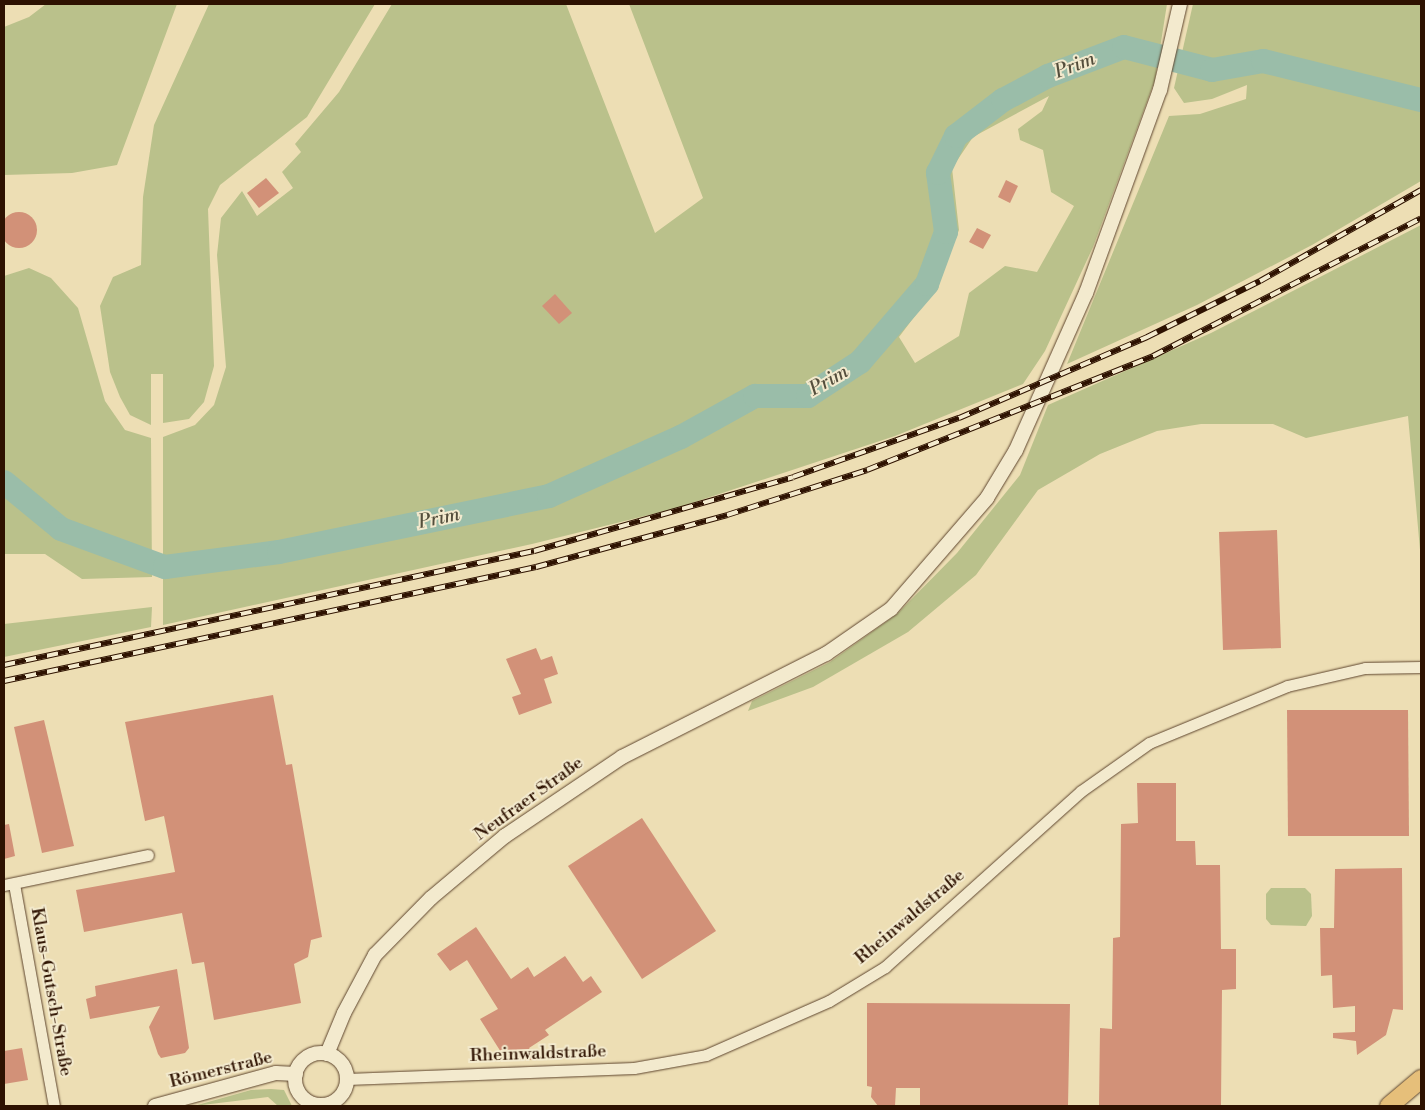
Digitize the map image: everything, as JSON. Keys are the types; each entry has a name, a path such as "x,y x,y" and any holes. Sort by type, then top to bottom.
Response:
{"main road":[{"path":"1389,1106 1421,1079"}],"street":[{"name":"Neufraer Straße","path":"327,1054 344,1013 386,940 505,836 622,757 826,654 891,608 987,498 1016,450 1086,294 1160,90 1180,4"},
{"name":"Rheinwaldstraße","path":"347,1079 634,1068 706,1055 829,1001 885,967 1081,791 1149,743 1287,686 1365,668 1421,667"},
{"path":"9,885 148,855"},
{"name":"Klaus-Gutsch-Straße","path":"9,885 54,1106"},
{"path":"327,1054 342,1064 347,1079 338,1099 314,1105 301,1094 296,1074 308,1057 327,1054"},
{"name":"Römerstraße","path":"155,1106 276,1074 296,1074"}],"green space":[{"path":"46,4 177,4 117,165 72,173 4,175 4,27 29,17"},
{"path":"209,4 375,4 307,117 220,185 208,209 214,366 204,402 189,419 163,423 163,374 151,374 151,425 130,415 120,397 110,372 100,306 113,277 141,265 143,197 154,125"},
{"path":"392,4 566,4 655,233 703,198 629,4 1167,4 1155,80 1093,247 1045,351 1023,384 895,436 677,508 532,544 163,625 163,437 195,425 214,405 226,367 217,255 221,218 242,191 257,216 293,188 282,172 301,152 295,144 339,92","holes":["1049,96 1042,111 1018,129 1020,140 1043,150 1051,192 1074,206 1037,272 1005,266 969,293 959,336 915,363 899,337 936,288 959,230 952,168 973,137"]},
{"path":"1193,4 1421,4 1421,181 1312,245 1197,305 1067,364 1169,116 1200,114 1246,99 1247,85 1212,99 1184,103 1174,88"},
{"path":"1421,225 1421,561 1408,416 1306,438 1273,424 1201,424 1157,431 1100,454 1038,490 976,575 908,632 813,687 748,711 752,701 830,662 897,614 957,553 1020,475 1048,405 1211,333"},
{"path":"29,268 51,278 78,308 105,401 125,430 151,438 152,577 82,579 45,554 4,554 4,276"},
{"path":"152,607 151,627 4,657 4,624"},
{"path":"1271,888 1305,888 1311,894 1312,916 1306,926 1271,925 1266,919 1266,894"},
{"path":"251,1090 284,1090 292,1106 278,1106 268,1097 194,1106"}],"building":[{"path":"266,178 279,193 259,208 247,193"},
{"path":"1006,180 1018,186 1010,203 998,197"},
{"path":"19,212 26,213 32,217 36,223 36,237 32,243 26,247 19,248 12,247 6,243 2,237 1,230 2,223 6,217 12,213"},
{"path":"977,228 991,235 983,249 969,242"},
{"path":"555,294 572,313 559,324 542,306"},
{"path":"1277,530 1281,648 1223,650 1219,532"},
{"path":"536,648 541,660 552,656 558,674 544,679 552,703 519,715 512,697 521,694 506,659"},
{"path":"273,695 286,765 292,764 322,937 311,940 308,957 294,964 301,1003 214,1020 204,962 192,964 182,913 84,932 76,890 175,872 164,816 145,821 125,722"},
{"path":"1287,710 1408,710 1409,836 1288,836"},
{"path":"44,720 74,846 42,853 14,727"},
{"path":"1137,783 1176,783 1176,841 1195,841 1196,865 1220,865 1221,949 1236,949 1236,989 1222,990 1221,1106 1099,1106 1100,1028 1112,1029 1113,938 1120,937 1121,824 1138,823"},
{"path":"642,818 716,931 642,979 568,866"},
{"path":"9,824 15,856 4,859 4,825"},
{"path":"1402,868 1403,1010 1393,1009 1386,1035 1357,1055 1356,1041 1333,1038 1333,1033 1355,1032 1355,1006 1333,1008 1332,975 1321,976 1320,928 1334,928 1335,869"},
{"path":"476,927 511,979 528,967 534,977 565,956 583,982 591,976 602,992 545,1030 549,1035 529,1048 536,1060 506,1060 480,1019 498,1009 467,960 450,971 437,954"},
{"path":"177,969 189,1048 185,1053 161,1058 158,1054 149,1027 160,1006 90,1019 86,999 96,996 95,986"},
{"path":"867,1003 1070,1004 1068,1106 920,1106 920,1088 896,1088 895,1106 878,1106 871,1097 872,1087 867,1086"},
{"path":"22,1048 28,1080 4,1084 4,1051"}],"waterway":[{"name":"Prim","path":"4,482 61,529 165,567 279,552 549,496 681,437 755,396 808,396 860,362 927,284 946,232 938,173 956,136 1003,100 1048,76 1124,47 1212,70 1263,61 1421,100"}],"railway":[{"path":"4,665 534,551 793,477 959,418 1147,337 1260,281 1421,190"},
{"path":"4,681 536,567 727,515 867,470 1153,356 1421,218"}]}
